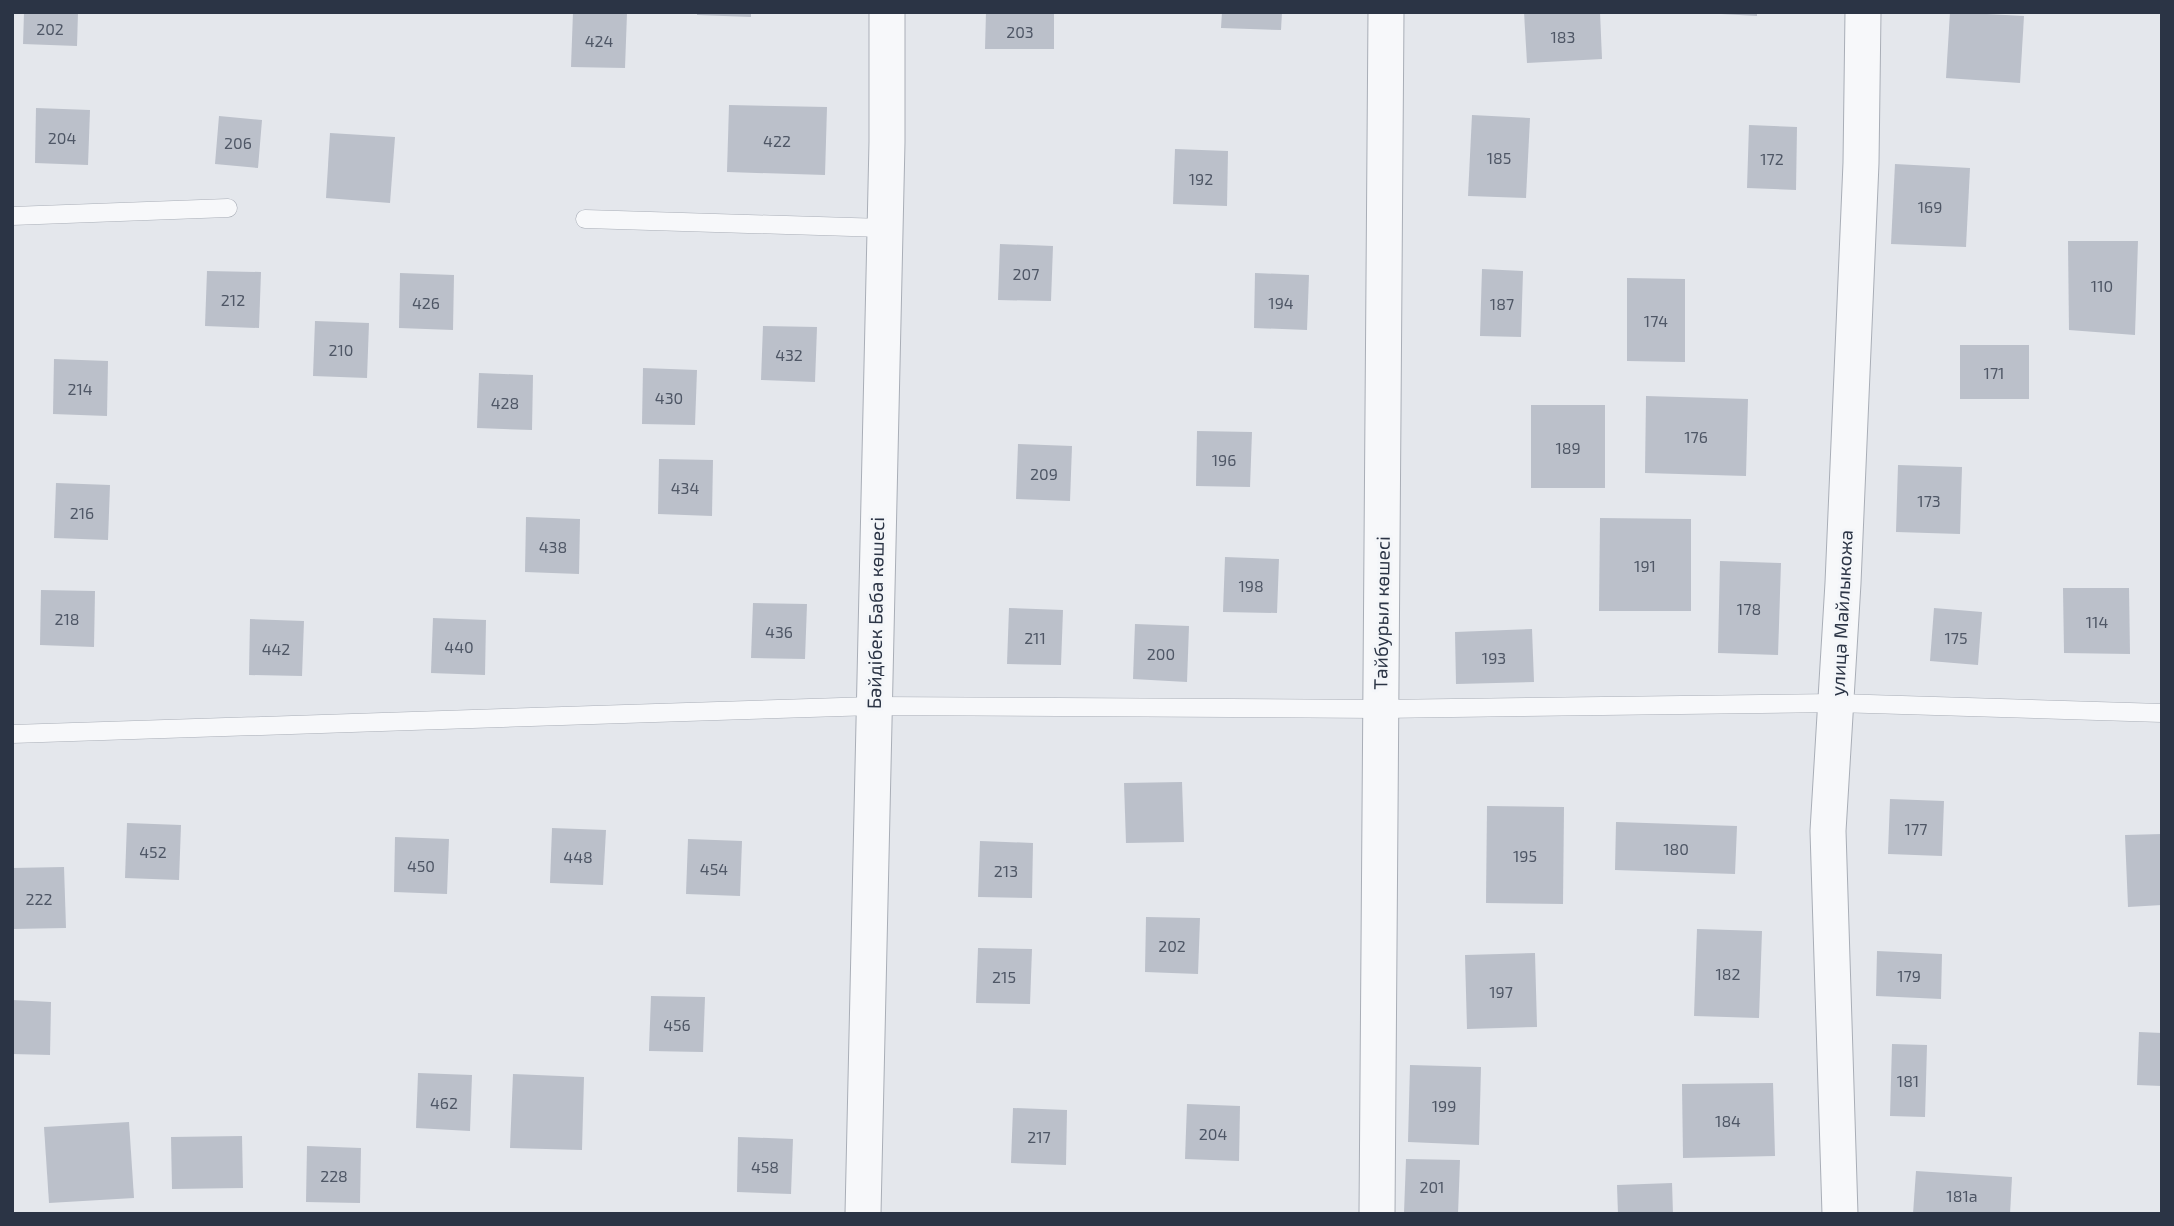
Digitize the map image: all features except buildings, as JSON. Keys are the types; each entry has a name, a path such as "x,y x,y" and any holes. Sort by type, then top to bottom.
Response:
{"street":[{"name":"Бәйдібек Баба көшесі","path":"863,1214 887,12"},
{"name":"Тайбурыл көшесі","path":"1377,1214 1386,12"},
{"name":"улица Майлыкожа","path":"1840,1214 1828,831 1861,163 1863,12"}],"lane":[{"path":"12,216 228,208"},
{"path":"585,219 884,229"},
{"path":"12,734 873,706 1380,709 1836,703 2162,713"}]}
